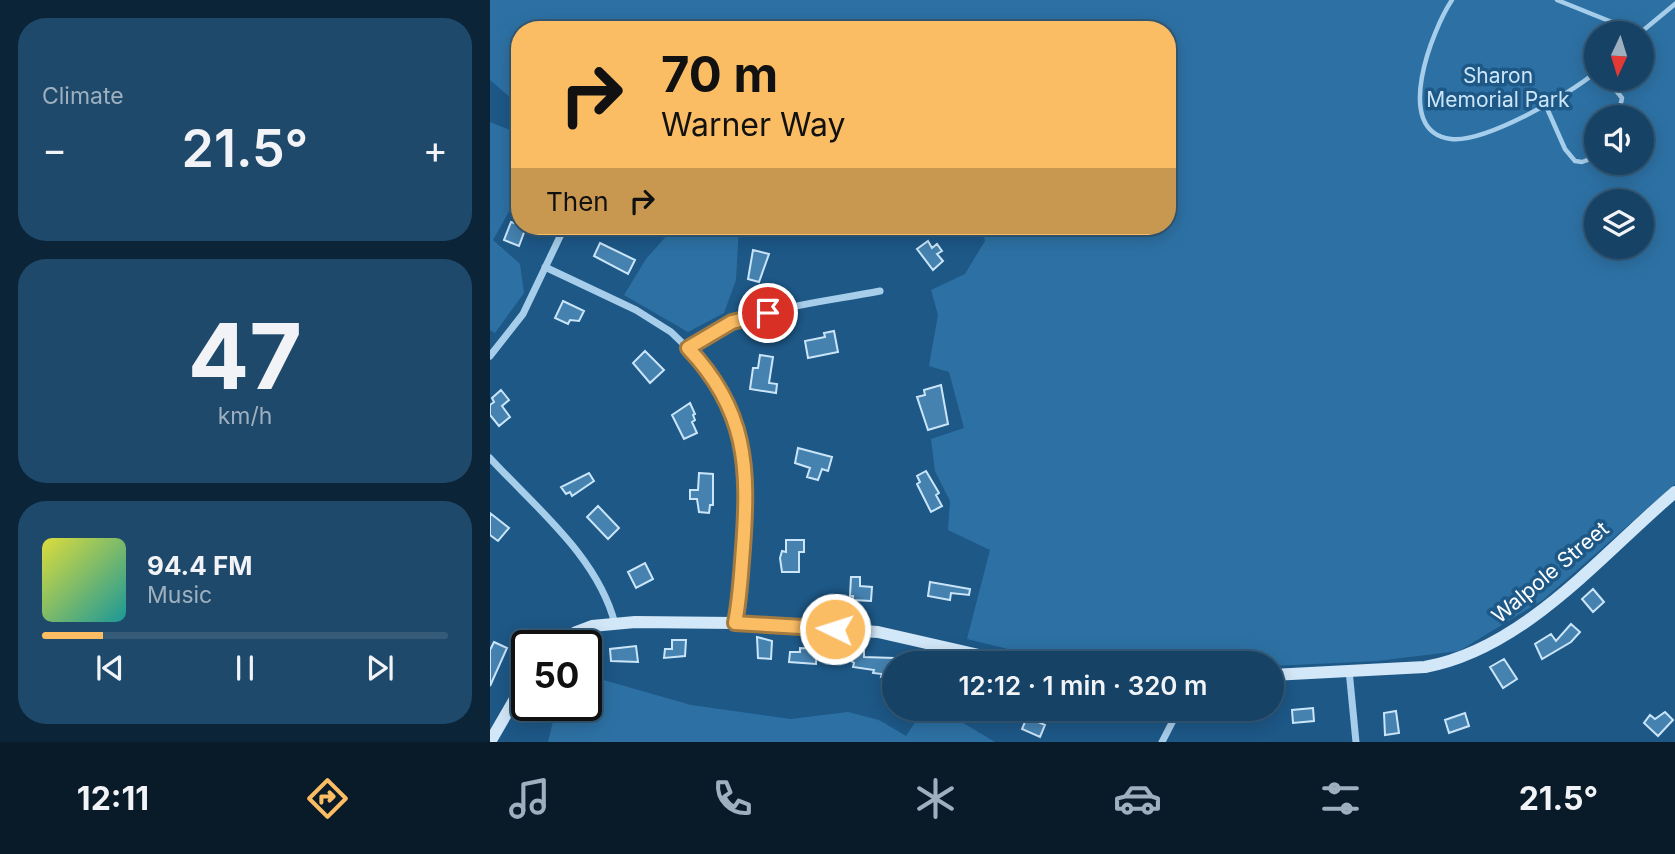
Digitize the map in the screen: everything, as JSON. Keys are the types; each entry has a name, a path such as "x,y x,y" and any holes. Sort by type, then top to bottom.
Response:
{"main road":[{"name":"Walpole Street","path":"1284,674 1425,667 1446,663 1484,649 1537,613 1675,492"},
{"path":"586,630 615,624 735,623 878,632 961,651"},
{"path":"490,742 511,706"}],"street":[{"path":"490,356 523,314 561,235"},
{"path":"545,267 656,321 688,348 710,375 732,414 746,462 747,489 735,623"},
{"path":"688,348 721,327 750,316 880,291"},
{"path":"490,458 586,562 604,590 615,624"},
{"path":"1349,670 1356,742"},
{"path":"1163,742 1173,721"}],"lane":[{"path":"1452,0 1435,29 1422,75 1420,103 1429,127 1442,137 1465,138 1546,106 1584,80"},
{"path":"1557,0 1609,21"},
{"path":"1654,21 1675,4"},
{"path":"1546,106 1570,156 1584,161"}],"green space":[{"name":"Sharon Memorial Park","path":"490,0 1675,0 1675,484 1543,600 1459,651 1377,661 1284,665 1284,651 1016,651 967,639 990,550 948,530 950,501 935,471 931,439 964,428 949,372 929,366 938,315 931,290 965,274 985,241 984,235 1176,235 1176,21 511,21 511,98 490,80"},
{"path":"490,122 511,130 511,208 493,240 520,264 524,293 495,333 490,330"},
{"path":"667,235 738,235 736,280 724,313 688,332 624,295 646,259"},
{"path":"602,680 691,705 791,719 848,712 879,720 906,736 916,721 960,721 995,742 548,742 553,721 602,721"}],"building":[{"path":"511,222 511,235 523,235 519,246 504,240"},
{"path":"928,241 932,248 937,244 942,251 937,254 943,261 933,270 917,249"},
{"path":"600,243 635,260 628,274 594,256"},
{"path":"753,250 769,254 759,282 748,279"},
{"path":"563,301 584,311 579,321 570,320 568,324 555,318"},
{"path":"834,331 838,352 808,358 805,341 825,337 824,333"},
{"path":"645,351 664,370 650,383 633,363"},
{"path":"760,355 773,357 769,383 777,384 776,393 750,389 753,368 758,368"},
{"path":"941,385 948,424 928,430 917,397 925,395 924,390"},
{"path":"501,390 509,400 502,406 510,417 499,426 490,415 490,405 494,402 492,398"},
{"path":"690,403 695,414 695,420 692,422 697,433 684,439 672,415"},
{"path":"798,448 832,457 828,471 822,469 818,480 807,477 810,468 795,463"},
{"path":"926,471 939,493 936,495 942,506 931,512 917,484 920,482 917,476"},
{"path":"589,473 594,481 572,496 570,492 566,494 561,487"},
{"path":"699,473 713,474 713,505 710,505 709,513 699,512 697,499 690,499 690,490 698,490"},
{"path":"598,506 619,528 608,539 587,517"},
{"path":"490,513 509,528 498,541 490,535"},
{"path":"786,540 804,540 804,552 799,552 799,572 782,572 780,558 782,551 786,552"},
{"path":"645,563 653,579 636,588 628,572"},
{"path":"851,577 860,577 860,586 872,587 871,601 853,600 853,596 850,596"},
{"path":"930,582 970,589 969,595 951,593 950,600 928,596"},
{"path":"1593,589 1604,602 1593,612 1582,599"},
{"path":"1571,624 1580,632 1571,642 1542,659 1535,644 1551,634 1556,641"},
{"path":"757,637 772,641 771,659 758,658"},
{"path":"672,640 686,640 685,656 664,658 665,649 672,649"},
{"path":"494,642 507,648 490,686 490,650"},
{"path":"636,646 638,662 611,661 610,649"},
{"path":"800,648 817,649 816,664 789,662 790,652 800,652"},
{"path":"847,649 864,651 864,657 882,658 882,674 853,667 854,663 846,657"},
{"path":"1504,659 1517,679 1503,688 1490,667"},
{"path":"1313,708 1314,721 1293,723 1292,710"},
{"path":"1396,711 1399,733 1385,735 1384,713"},
{"path":"1665,712 1673,720 1658,736 1644,723 1650,715 1655,719"},
{"path":"1465,713 1469,726 1449,733 1445,720"},
{"path":"1025,721 1036,721 1045,725 1040,737 1022,729"}],"route":[{"path":"768,313 732,322 707,334 688,348 710,375 732,414 746,462 747,489 735,623 835,629"}]}
